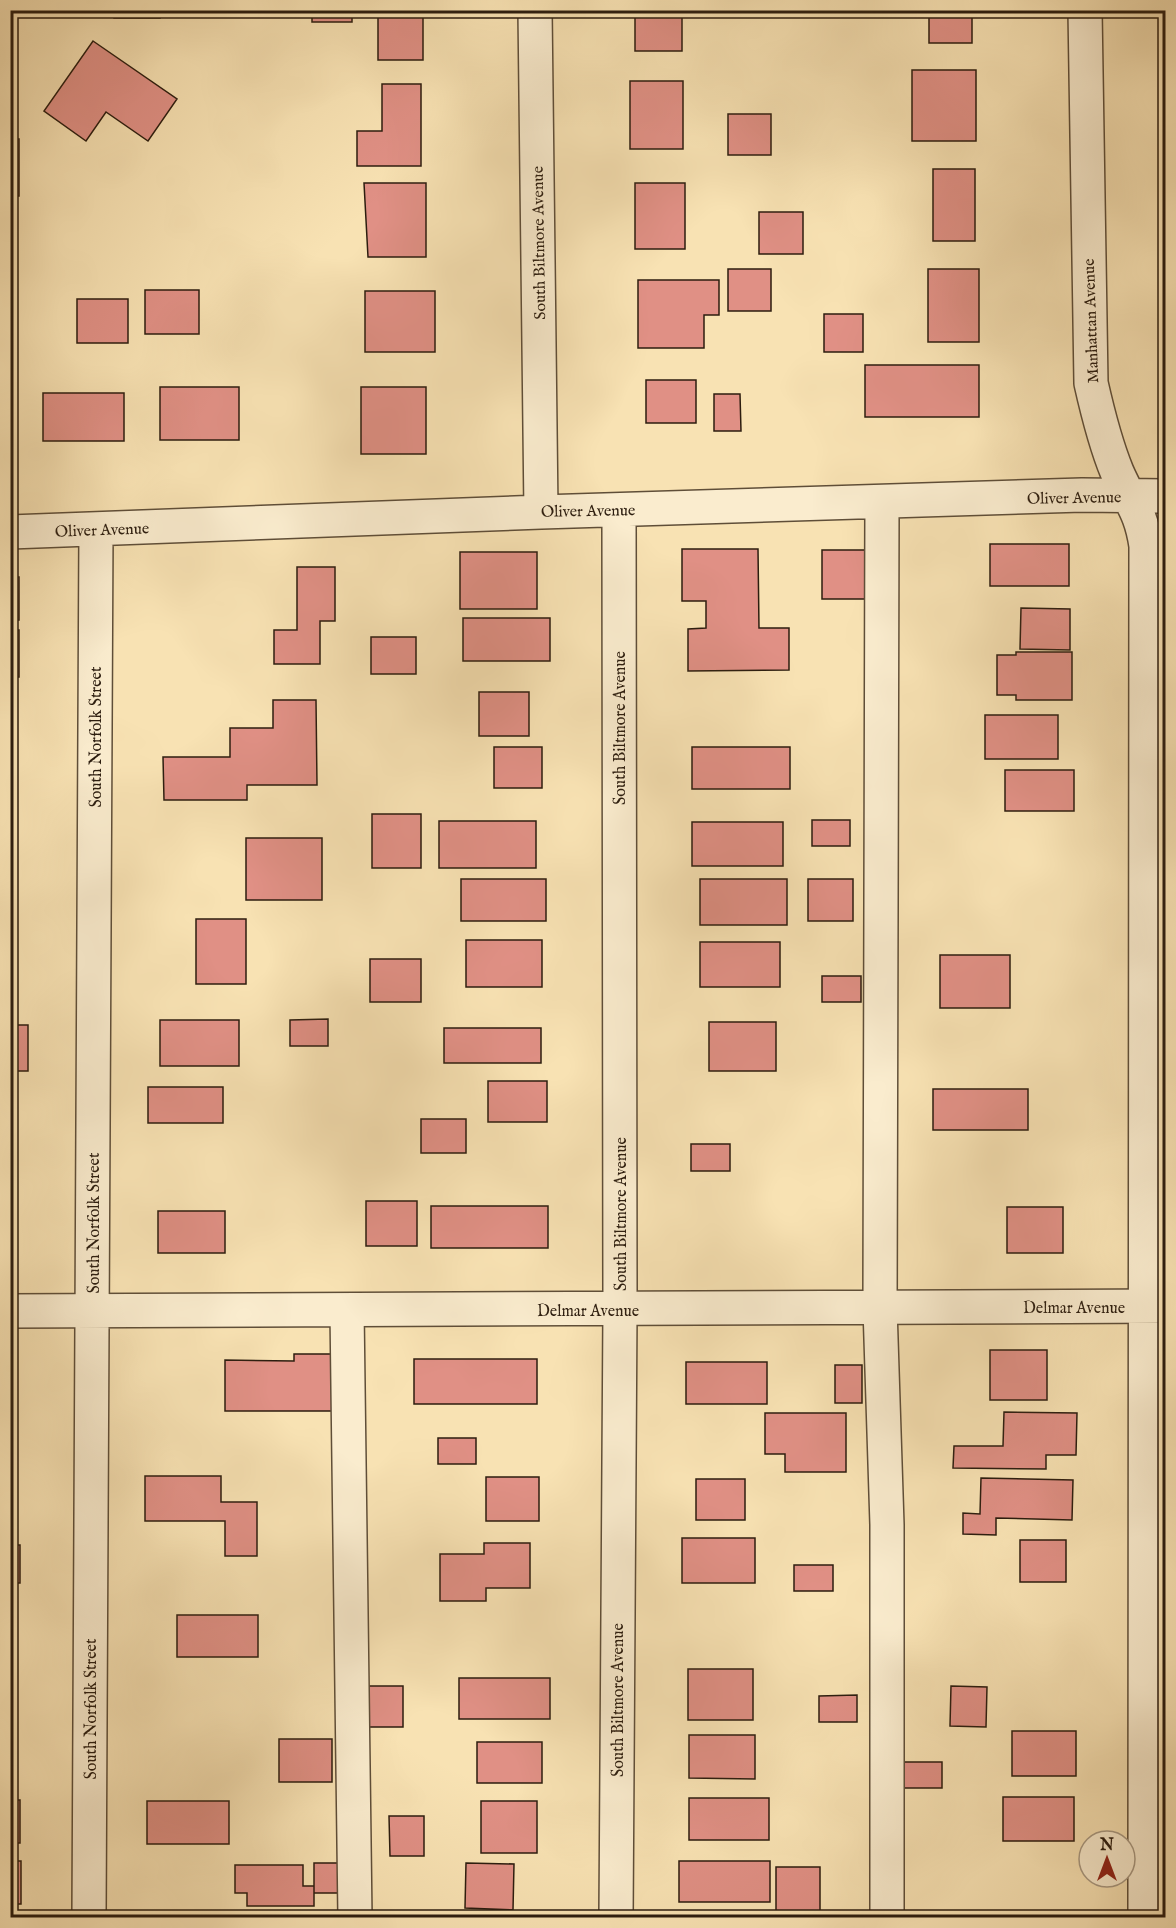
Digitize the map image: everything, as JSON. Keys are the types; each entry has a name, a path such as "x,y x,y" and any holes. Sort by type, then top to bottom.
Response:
{"street":[{"name":"South Biltmore Avenue","path":"535,10 541,512"},
{"name":"Manhattan Avenue","path":"1085,10 1091,383 1101,430 1121,480 1140,517 1146,546 1155,1306 1145,1917"},
{"name":"Oliver Avenue","path":"10,532 541,512 1166,496"},
{"path":"882,502 880,1308 888,1525 888,1917"},
{"name":"South Biltmore Avenue","path":"616,1917 620,1310 619,510"},
{"name":"South Norfolk Street","path":"89,1917 96,529"},
{"name":"Delmar Avenue","path":"10,1311 1155,1306"},
{"path":"347,1310 355,1917"}],"building":[{"path":"114,10 160,10 160,18 114,18"},
{"path":"312,10 352,10 352,22 312,22"},
{"path":"378,10 423,10 423,60 378,60"},
{"path":"635,10 682,10 682,51 635,51"},
{"path":"929,10 972,10 972,43 929,43"},
{"path":"93,41 177,99 148,141 106,112 86,141 44,111"},
{"path":"912,70 976,70 976,141 912,141"},
{"path":"630,81 683,81 683,149 630,149"},
{"path":"382,84 421,84 421,166 357,166 357,131 382,131"},
{"path":"728,114 771,114 771,155 728,155"},
{"path":"10,139 19,139 19,196 10,196"},
{"path":"933,169 975,169 975,241 933,241"},
{"path":"364,183 426,183 426,257 368,257"},
{"path":"635,183 685,183 685,249 635,249"},
{"path":"759,212 803,212 803,254 759,254"},
{"path":"728,269 771,269 771,311 728,311"},
{"path":"928,269 979,269 979,342 928,342"},
{"path":"638,280 719,280 719,315 704,315 704,348 638,348"},
{"path":"145,290 199,290 199,334 145,334"},
{"path":"365,291 435,291 435,352 365,352"},
{"path":"77,299 128,299 128,343 77,343"},
{"path":"10,309 17,309 17,363 10,363"},
{"path":"824,314 863,314 863,352 824,352"},
{"path":"865,365 979,365 979,417 865,417"},
{"path":"646,380 696,380 696,423 646,423"},
{"path":"160,387 239,387 239,440 160,440"},
{"path":"361,387 426,387 426,454 361,454"},
{"path":"43,393 124,393 124,441 43,441"},
{"path":"714,394 740,394 741,431 714,431"},
{"path":"990,544 1069,544 1069,586 990,586"},
{"path":"682,549 758,549 759,628 789,628 789,670 688,671 688,629 706,628 706,601 682,601"},
{"path":"822,550 866,550 866,599 822,599"},
{"path":"460,552 537,552 537,609 460,609"},
{"path":"297,567 335,567 335,621 320,621 320,664 274,664 274,630 297,630"},
{"path":"10,577 19,577 19,620 10,620"},
{"path":"1021,608 1070,609 1070,650 1020,649"},
{"path":"463,618 550,618 550,661 463,661"},
{"path":"10,630 19,630 19,677 10,677"},
{"path":"371,637 416,637 416,674 371,674"},
{"path":"1016,652 1072,652 1072,700 1016,700 1016,695 997,695 997,655 1016,655"},
{"path":"479,692 529,692 529,736 479,736"},
{"path":"273,700 316,700 317,785 247,785 247,800 164,800 163,757 230,757 230,728 273,728"},
{"path":"985,715 1058,715 1058,759 985,759"},
{"path":"494,747 542,747 542,788 494,788"},
{"path":"692,747 790,747 790,789 692,789"},
{"path":"1005,770 1074,770 1074,811 1005,811"},
{"path":"372,814 421,814 421,868 372,868"},
{"path":"812,820 850,820 850,846 812,846"},
{"path":"439,821 536,821 536,868 439,868"},
{"path":"692,822 783,822 783,866 692,866"},
{"path":"246,838 322,838 322,900 246,900"},
{"path":"461,879 546,879 546,921 461,921"},
{"path":"700,879 787,879 787,925 700,925"},
{"path":"808,879 853,879 853,921 808,921"},
{"path":"10,902 16,902 16,938 10,938"},
{"path":"196,919 246,919 246,984 196,984"},
{"path":"466,940 542,940 542,987 466,987"},
{"path":"700,942 780,942 780,987 700,987"},
{"path":"940,955 1010,955 1010,1008 940,1008"},
{"path":"370,959 421,959 421,1002 370,1002"},
{"path":"822,976 861,976 861,1002 822,1002"},
{"path":"328,1019 328,1046 290,1046 290,1020"},
{"path":"160,1020 239,1020 239,1066 160,1066"},
{"path":"709,1022 776,1022 776,1071 709,1071"},
{"path":"10,1025 28,1025 28,1071 10,1071"},
{"path":"444,1028 541,1028 541,1063 444,1063"},
{"path":"488,1081 547,1081 547,1122 488,1122"},
{"path":"148,1087 223,1087 223,1123 148,1123"},
{"path":"933,1089 1028,1089 1028,1130 933,1130"},
{"path":"421,1119 466,1119 466,1153 421,1153"},
{"path":"691,1144 730,1144 730,1171 691,1171"},
{"path":"10,1151 16,1151 16,1196 10,1196"},
{"path":"366,1201 417,1201 417,1246 366,1246"},
{"path":"431,1206 548,1206 548,1248 431,1248"},
{"path":"1007,1207 1063,1207 1063,1253 1007,1253"},
{"path":"158,1211 225,1211 225,1253 158,1253"},
{"path":"990,1350 1047,1350 1047,1400 990,1400"},
{"path":"294,1354 336,1354 336,1411 225,1411 225,1360 294,1361"},
{"path":"10,1357 17,1357 17,1395 10,1395"},
{"path":"414,1359 537,1359 537,1404 414,1404"},
{"path":"686,1362 767,1362 767,1404 686,1404"},
{"path":"835,1365 862,1365 862,1403 835,1403"},
{"path":"1004,1412 1077,1413 1076,1455 1046,1455 1046,1469 953,1468 954,1446 1003,1446"},
{"path":"765,1413 846,1413 846,1472 785,1472 785,1454 765,1454"},
{"path":"10,1433 16,1433 16,1479 10,1479"},
{"path":"438,1438 476,1438 476,1464 438,1464"},
{"path":"145,1476 221,1476 221,1502 257,1502 257,1556 225,1556 225,1521 145,1521"},
{"path":"486,1477 539,1477 539,1521 486,1521"},
{"path":"981,1478 1073,1480 1072,1520 996,1518 996,1535 963,1534 963,1513 980,1514"},
{"path":"696,1479 745,1479 745,1520 696,1520"},
{"path":"682,1538 755,1538 755,1583 682,1583"},
{"path":"1020,1540 1066,1540 1066,1582 1020,1582"},
{"path":"484,1543 530,1543 530,1588 486,1588 486,1601 440,1601 440,1554 484,1554"},
{"path":"10,1545 20,1545 20,1583 10,1583"},
{"path":"794,1565 833,1565 833,1591 794,1591"},
{"path":"177,1615 258,1615 258,1657 177,1657"},
{"path":"688,1669 753,1669 753,1720 688,1720"},
{"path":"459,1678 550,1678 550,1719 459,1719"},
{"path":"364,1686 403,1686 403,1727 364,1727"},
{"path":"951,1686 987,1687 986,1727 950,1726"},
{"path":"857,1695 857,1722 819,1722 819,1696"},
{"path":"1012,1731 1076,1731 1076,1776 1012,1776"},
{"path":"689,1735 755,1735 755,1779 689,1778"},
{"path":"279,1739 332,1739 332,1782 279,1782"},
{"path":"477,1742 542,1742 542,1783 477,1783"},
{"path":"903,1762 942,1762 942,1788 903,1788"},
{"path":"1003,1797 1074,1797 1074,1841 1003,1841"},
{"path":"689,1798 769,1798 769,1840 689,1840"},
{"path":"10,1800 20,1800 20,1843 10,1843"},
{"path":"147,1801 229,1801 229,1844 147,1844"},
{"path":"481,1801 537,1801 537,1853 481,1853"},
{"path":"389,1816 424,1816 424,1856 390,1856"},
{"path":"10,1861 21,1861 21,1904 10,1904"},
{"path":"679,1861 770,1861 770,1902 679,1902"},
{"path":"314,1863 342,1863 342,1893 314,1893"},
{"path":"466,1863 514,1864 513,1910 465,1908"},
{"path":"235,1865 303,1865 303,1886 314,1886 314,1906 247,1906 247,1893 235,1893"},
{"path":"776,1867 820,1867 820,1918 776,1918"}]}
